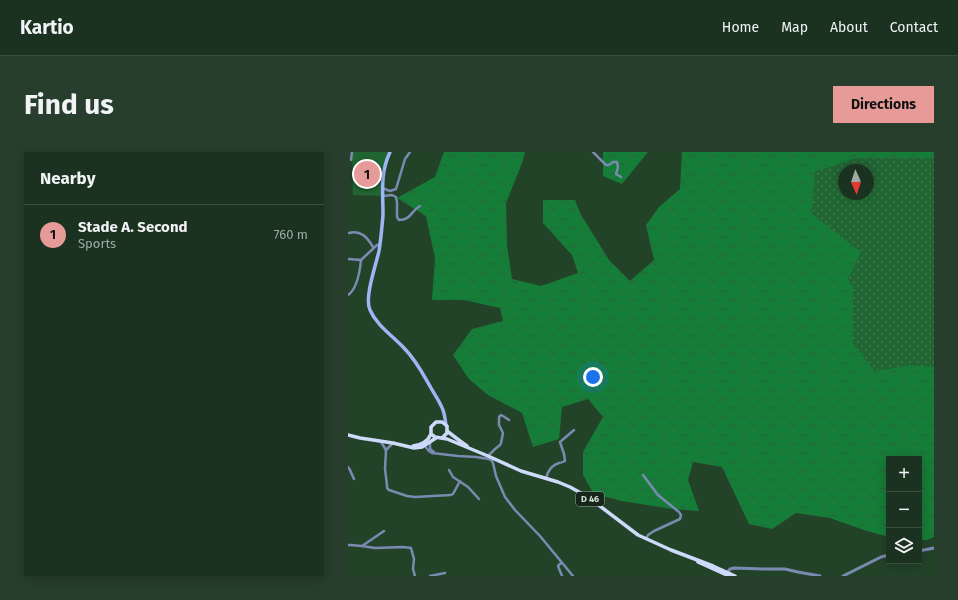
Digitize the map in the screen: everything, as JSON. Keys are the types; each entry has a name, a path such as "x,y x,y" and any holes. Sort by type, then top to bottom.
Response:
{"main road":[{"path":"348,434 410,445 428,442 436,438 442,438 446,435 448,430 443,412 418,364 384,329 370,310 368,304 380,245 383,215 382,188 384,166 390,152"},
{"path":"348,434 360,438 419,448 428,442 431,434 431,427 434,423 438,422 443,412"},
{"path":"438,422 442,422 446,425"},
{"name":"D 46","path":"448,430 473,450"},
{"path":"431,434 436,438"},
{"name":"D 46","path":"442,438 521,471 561,483 583,494 634,532 646,539 703,565 735,576"}],"street":[{"path":"352,152 352,160"},
{"path":"382,188 390,191 396,189 404,161 410,152"},
{"path":"593,152 606,165 617,162 618,166 616,174 621,177"},
{"path":"382,196 392,195 396,197 397,217 400,220 408,218 420,206"},
{"path":"349,233 358,232 362,234 368,239 373,247"},
{"path":"348,295 354,289 361,260 373,247 380,245"},
{"path":"348,259 361,260"},
{"path":"488,456 501,443 503,433 499,425 499,417 501,415 509,420"},
{"path":"546,479 548,471 552,467 558,463 564,463 564,454 560,442 574,430"},
{"path":"381,441 386,450 386,476 388,485 387,488 389,490 415,498 445,496 453,494 460,482"},
{"path":"428,442 430,449 436,453"},
{"path":"386,450 393,443"},
{"path":"424,446 429,451 436,453 476,457 489,459 492,461 496,476 505,497 573,576"},
{"path":"348,467 354,479"},
{"path":"449,470 453,477 468,487 479,499"},
{"path":"642,475 658,496 681,515 680,519 650,533 646,539"},
{"path":"362,546 384,531"},
{"path":"348,545 375,548 411,548 414,559 413,569 415,576"},
{"path":"922,550 934,548"},
{"path":"843,576 886,556"},
{"path":"561,562 558,566 562,576"},
{"path":"728,574 730,569 734,568 785,569 820,576"},
{"path":"430,576 445,574"}],"green space":[{"path":"352,152 388,152 382,173 381,196 353,195"},
{"path":"444,152 525,152 506,203 507,245 512,279 541,286 578,273 572,255 543,223 543,200 575,200 580,213 609,260 630,281 654,260 646,225 659,207 680,189 682,152 934,152 934,158 857,158 815,172 812,214 861,252 848,279 853,286 853,343 875,371 910,365 934,367 934,537 927,540 922,540 922,456 886,456 886,536 830,518 796,513 772,529 749,524 722,467 693,462 688,480 699,511 672,509 622,501 594,494 583,475 583,452 603,417 588,399 562,407 559,439 533,447 522,413 488,395 469,379 453,355 472,329 503,321 500,308 464,300 432,300 435,258 426,216 397,198 435,177"},
{"path":"603,152 648,152 622,184 603,176"},
{"path":"857,158 934,158 934,367 910,365 875,371 853,343 853,287 812,214 815,172 838,164 838,200 874,200 874,164 839,164"}],"place":[{"name":"Stade A. Second","path":"367,174"}]}
